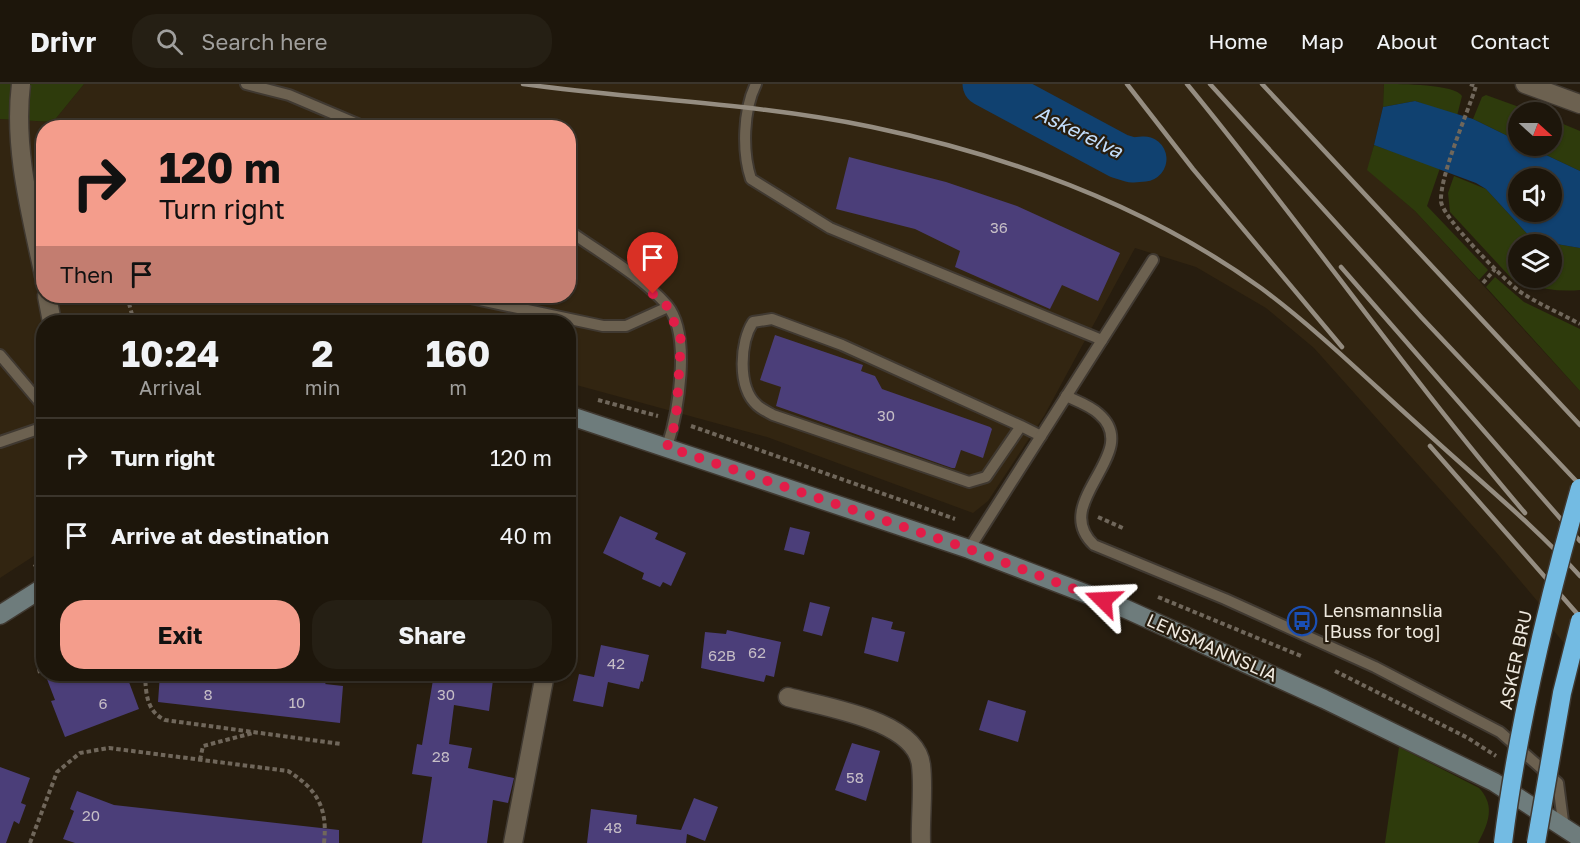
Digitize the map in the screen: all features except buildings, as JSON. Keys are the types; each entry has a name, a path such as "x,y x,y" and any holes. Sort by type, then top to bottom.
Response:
{"highway":[{"name":"ASKER BRU","path":"1503,843 1531,685 1562,551 1580,488"},
{"path":"1536,843 1562,693 1580,621"}],"street":[{"path":"21,84 19,105 24,177 36,236"},
{"path":"1526,84 1580,104"},
{"name":"LENSMANNSLIA","path":"576,418 969,549 1126,609 1324,699 1494,782 1572,833 1578,843"},
{"path":"0,615 36,591"},
{"path":"513,843 544,681"},
{"path":"788,697 892,728 911,743 921,764 921,843"}],"lane":[{"path":"246,84 289,95 348,120"},
{"path":"754,85 747,125 748,169 752,179 830,228 1102,339"},
{"path":"576,236 638,281 668,307 681,340 676,421 667,447"},
{"path":"969,549 1153,260"},
{"path":"494,303 551,315"},
{"path":"576,320 603,326 626,326 668,307"},
{"path":"1021,426 986,477 969,482 773,416 756,404 743,375 747,331 753,322 772,319 842,345 1021,426 1041,436"},
{"path":"0,355 36,398"},
{"path":"1066,396 1099,413 1108,423 1111,437 1110,451 1087,494 1082,510 1080,525 1085,536 1104,550 1225,599 1375,667 1500,732 1558,783 1572,833"},
{"path":"0,442 36,430"}],"path":[{"path":"1470,84 1476,86 1444,181 1440,203 1446,215 1495,269 1518,290 1580,324"},
{"path":"1483,283 1495,269"},
{"path":"1082,510 1125,529"},
{"path":"146,681 150,707 156,716 182,723 341,744"},
{"path":"200,760 202,746 256,732"},
{"path":"30,843 57,772 80,753 109,748 288,771 308,783 322,807 324,843"}],"shaded area":[{"path":"84,84 1384,84 1383,107 1368,170 1415,211 1580,391 1580,663 1554,631 1538,602 1496,552 1314,348 1266,308 1196,267 1135,248 1044,416 988,501 973,513 767,437 576,385 576,315 36,315 36,555 0,578 0,119 36,121 36,303 576,303 576,120 55,120"}],"green space":[{"path":"0,84 84,84 55,120 0,119"},
{"path":"1384,84 1439,87 1457,92 1462,96 1457,116 1415,101 1383,107"},
{"path":"1486,95 1508,103 1508,136 1473,119 1482,97"},
{"path":"1562,124 1580,131 1580,171 1548,156 1562,156"},
{"path":"1374,145 1440,168 1427,206 1488,270 1479,280 1415,211 1367,170"},
{"path":"1454,176 1486,189 1508,213 1508,222 1516,222 1527,234 1508,234 1508,275 1450,212 1448,193"},
{"path":"1562,245 1580,248 1580,290 1542,288 1562,288"},
{"path":"1495,277 1524,302 1580,329 1580,391 1486,287"},
{"path":"1399,747 1479,788 1487,802 1489,815 1478,843 1385,843"}],"water":[{"path":"1415,101 1473,119 1508,136 1508,156 1548,156 1580,171 1580,248 1562,245 1562,234 1527,234 1516,222 1562,222 1562,168 1508,168 1508,213 1486,189 1476,183 1374,145 1383,107"}],"waterway":[{"name":"Askerelva","path":"985,84 1119,156 1132,160 1144,159"}],"railway":[{"path":"523,84 785,112 872,127 924,139 1025,169 1124,208 1217,258 1261,288 1324,339 1543,538 1580,576"},
{"path":"1127,84 1193,169 1342,347"},
{"path":"1187,84 1439,408 1525,513"},
{"path":"1210,84 1422,318 1580,485"},
{"path":"1262,84 1580,425"},
{"path":"1341,267 1580,541"},
{"path":"1430,446 1580,617"}],"place":[{"name":"Lensmannslia [Buss for tog]","path":"1302,621"}],"route":[{"path":"653,294 668,307 681,340 676,421 667,447 969,549 1103,600"}]}
